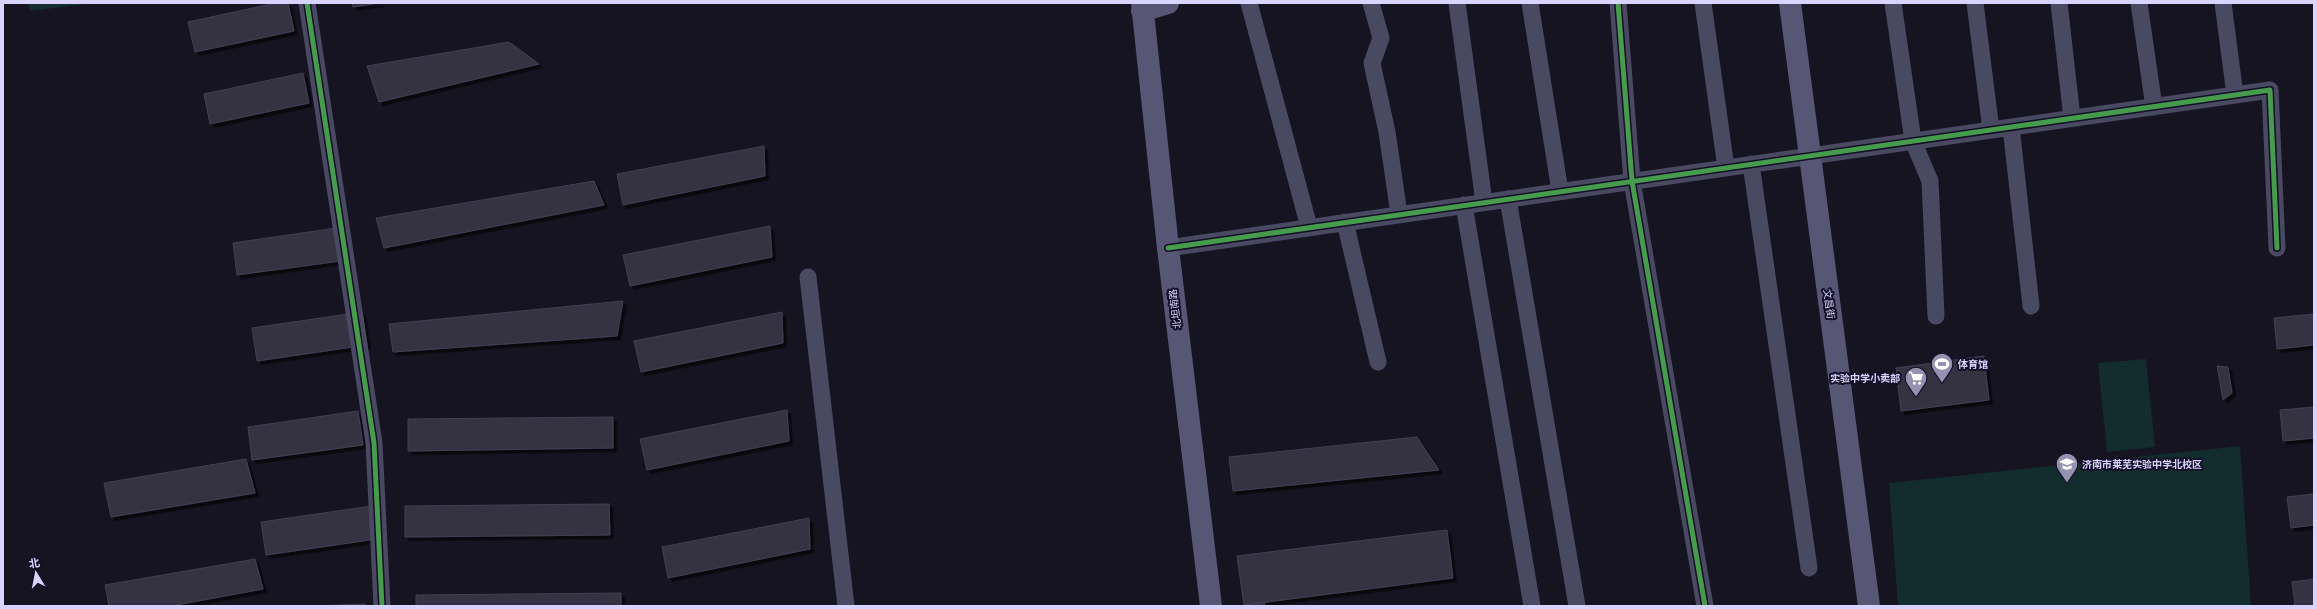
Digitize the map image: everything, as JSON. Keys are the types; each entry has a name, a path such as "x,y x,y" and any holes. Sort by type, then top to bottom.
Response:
{"main road":[{"path":"1142,7 1168,3"},
{"name":"文昌街","path":"1790,3 1869,606"},
{"name":"北坦南路","path":"1142,7 1168,248 1211,606"}],"street":[{"path":"307,3 374,443 382,606"},
{"path":"1249,3 1309,227"},
{"path":"1372,3 1381,38 1372,63 1387,132 1399,214"},
{"path":"1457,3 1484,202"},
{"path":"1530,3 1560,191"},
{"path":"1618,3 1632,181 1705,606"},
{"path":"1703,3 1726,168"},
{"path":"1893,3 1913,141 1930,181 1936,316"},
{"path":"1975,3 1991,130"},
{"path":"2059,3 2072,118"},
{"path":"2139,3 2154,107"},
{"path":"2223,3 2235,95"},
{"path":"1168,248 2270,90 2277,248"},
{"path":"2011,127 2031,306"},
{"path":"1751,164 1809,568"},
{"path":"1508,199 1577,606"},
{"path":"1464,205 1532,606"},
{"path":"1346,222 1378,362"},
{"path":"808,277 846,606"}],"green space":[{"path":"28,3 94,3 30,11"},
{"path":"2146,359 2155,447 2107,452 2098,363"},
{"path":"2240,446 2251,606 1898,606 1889,483"}],"building":[{"path":"276,3 288,3 294,31 195,52 188,22"},
{"path":"352,3 380,3 353,7"},
{"path":"509,42 539,64 379,102 367,66"},
{"path":"303,73 309,103 210,124 204,94"},
{"path":"764,146 765,176 623,205 617,174"},
{"path":"594,181 604,205 384,248 376,218"},
{"path":"770,226 772,257 630,286 623,255"},
{"path":"343,227 348,260 237,275 233,243"},
{"path":"623,301 617,336 393,352 389,324"},
{"path":"362,312 367,345 257,361 252,328"},
{"path":"782,312 783,343 641,372 634,341"},
{"path":"2314,314 2314,345 2277,349 2274,318"},
{"name":"体育馆","path":"1984,356 1989,400 1901,411 1896,368"},
{"path":"2217,366 2228,367 2232,393 2223,400"},
{"path":"2314,407 2314,438 2283,441 2280,410"},
{"path":"787,410 789,441 647,470 640,439"},
{"path":"358,411 363,445 252,460 248,427"},
{"path":"613,417 613,448 408,451 408,419"},
{"path":"1417,437 1439,470 1233,491 1229,457"},
{"path":"246,459 255,493 111,517 104,483"},
{"path":"2314,494 2314,525 2291,528 2287,497"},
{"path":"609,504 610,535 405,537 405,506"},
{"path":"372,506 377,539 266,555 261,522"},
{"path":"809,518 810,549 668,578 662,547"},
{"path":"1447,530 1453,578 1244,605 1237,556"},
{"path":"255,559 263,589 171,606 109,606 105,585"},
{"path":"2314,579 2314,606 2295,606 2292,582"},
{"path":"621,593 621,606 416,606 416,595"},
{"path":"1264,602 1265,606 1244,606 1244,605"},
{"path":"365,604 366,606 312,606"}],"cycle path":[{"path":"307,3 374,443 382,606"},
{"path":"1618,3 1632,181 1705,606"},
{"path":"1168,248 2270,90 2277,248"}],"place":[{"name":"体育馆","path":"1942,384"},
{"name":"实验中学小卖部","path":"1916,398"},
{"name":"济南市莱芜实验中学北校区","path":"2067,484"}]}
